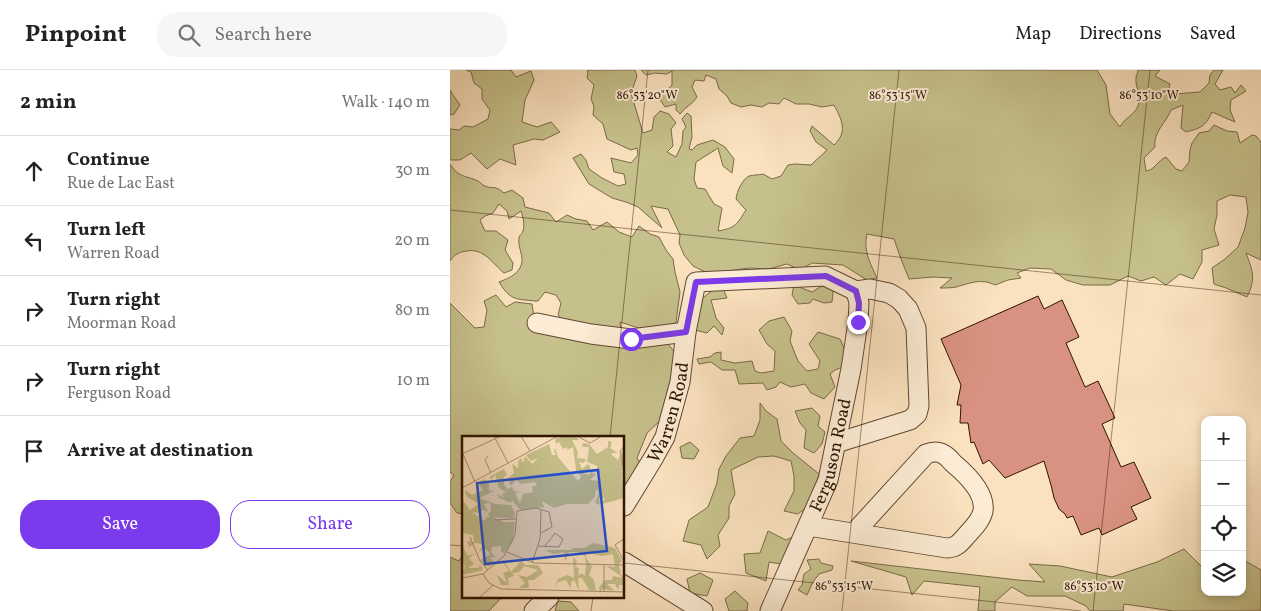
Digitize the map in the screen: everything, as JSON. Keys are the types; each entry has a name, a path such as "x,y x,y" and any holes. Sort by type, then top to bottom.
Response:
{"street":[{"name":"Warren Road","path":"625,504 665,438 680,382 686,332 696,282 826,276 856,291"},
{"path":"836,443 910,420 917,414 919,406 916,328 908,309 899,299 889,293 870,289 856,291"},
{"name":"Ferguson Road","path":"770,611 828,480 852,369 859,303 856,291"},
{"path":"537,323 590,334 631,339 686,332"},
{"path":"808,526 951,548 958,544 978,522 983,510 982,500 976,487 964,473 943,454 932,452 926,454 854,533"},
{"path":"625,563 702,611"},
{"path":"534,611 547,598"}],"shaded area":[{"path":"466,70 511,70 516,77 531,71 534,80 525,100 522,122 537,127 551,122 560,132 543,140 534,139 513,145 516,165 500,159 487,169 471,153 460,160 450,160 450,129 459,130 464,126 473,127 488,119 490,110 482,99 482,89 474,83 471,72"},
{"path":"587,70 635,70 637,76 631,93 643,133 652,130 654,117 660,111 669,114 676,123 671,129 673,146 667,152 676,157 682,144 683,131 686,127 682,119 687,113 691,116 692,137 689,149 692,150 697,145 713,140 725,147 734,159 732,173 723,166 718,148 696,162 694,179 697,188 705,189 714,204 722,208 718,231 735,225 746,210 736,199 740,186 746,178 763,174 772,179 781,176 788,165 811,165 827,150 816,142 810,131 812,126 834,145 842,131 837,110 834,105 822,107 796,104 784,98 779,104 769,103 762,107 751,105 741,107 731,103 727,96 719,89 716,79 706,75 704,81 695,80 692,87 697,97 680,114 676,110 676,104 665,107 659,98 672,85 672,71 667,74 655,73 646,75 641,70 1097,70 1106,85 1110,114 1120,127 1138,106 1139,98 1136,77 1138,70 1160,70 1155,76 1170,84 1167,96 1200,92 1209,83 1210,75 1214,70 1223,70 1215,84 1220,90 1231,87 1235,93 1241,85 1246,91 1231,100 1230,110 1235,122 1212,112 1202,126 1186,132 1181,128 1183,105 1171,110 1158,132 1155,147 1144,158 1146,171 1152,169 1166,157 1176,169 1182,171 1189,162 1192,143 1199,133 1209,131 1214,125 1227,131 1237,132 1240,143 1252,135 1256,136 1261,142 1261,260 1246,253 1252,275 1252,285 1247,297 1214,284 1212,268 1238,247 1245,228 1248,212 1246,197 1230,195 1217,201 1214,229 1219,245 1202,250 1202,262 1193,279 1180,274 1166,285 1154,277 1141,281 1128,276 1110,285 1083,285 1066,280 1051,269 1030,268 1017,273 1021,278 995,285 981,282 940,288 952,278 909,279 894,239 867,234 867,251 877,278 867,280 843,265 812,263 800,270 787,264 769,269 749,268 728,271 716,277 693,266 684,255 679,243 680,235 668,209 651,206 662,228 638,207 612,198 589,184 573,158 581,154 586,160 589,169 618,186 626,184 624,174 614,172 611,158 631,163 638,155 637,148 631,150 607,139 603,124 593,115 594,106 591,99 594,85 587,78"},
{"path":"450,90 460,105 454,114 450,115"},
{"path":"450,164 459,174 478,181 485,186 496,188 504,193 512,190 523,198 525,207 549,213 556,222 567,215 587,221 593,230 607,222 619,232 632,237 639,226 650,234 659,237 673,259 680,292 676,322 673,330 645,330 620,322 621,334 597,330 582,322 575,325 564,321 558,315 561,303 556,295 545,292 538,301 518,299 510,295 499,282 518,271 522,263 519,236 524,229 524,221 521,211 509,219 507,211 499,204 493,213 480,220 485,231 496,231 508,240 505,250 513,263 512,270 504,273 483,254 473,251 459,253 450,261"},
{"path":"794,285 812,292 828,285 833,292 832,302 824,303 813,299 810,303 798,304 792,295"},
{"path":"722,286 727,298 711,300 716,318 724,328 722,335 714,326 707,333 695,330 698,302 714,289"},
{"path":"496,295 506,307 515,302 532,304 534,317 668,344 676,354 678,368 662,419 647,433 637,458 648,477 625,483 625,436 462,436 462,514 457,513 450,503 450,482 454,475 450,472 450,303 475,328 484,327 487,310 484,301"},
{"path":"784,317 792,331 790,341 798,361 807,371 818,369 820,361 809,344 818,332 840,339 848,357 843,367 830,374 835,387 824,399 811,393 805,384 791,387 780,382 776,387 767,390 763,383 739,384 735,370 722,370 711,362 699,364 697,359 710,357 715,353 721,352 721,360 735,363 752,361 755,371 761,373 774,371 775,351 767,344 759,330 769,321"},
{"path":"760,403 766,411 777,419 781,441 819,474 812,503 798,514 784,511 794,491 791,461 774,456 758,457 731,470 735,494 729,506 729,518 718,535 720,546 707,559 701,545 683,541 689,520 708,507 717,483 719,469 726,456 740,438 754,436 760,420"},
{"path":"812,408 820,416 818,426 825,432 822,444 814,453 804,448 806,430 800,423 795,411"},
{"path":"690,442 699,450 694,459 682,458 680,447"},
{"path":"768,531 786,540 795,536 781,564 769,562 766,581 746,573 744,554 760,553"},
{"path":"1184,549 1201,566 1201,596 1246,596 1246,561 1261,570 1261,611 1173,611 1124,604 1123,611 1090,611 1086,606 1065,596 1027,596 1012,587 995,602 995,611 978,611 980,587 924,581 912,595 906,577 851,561 1045,582 1029,564 1060,566 1112,577 1157,562"},
{"path":"462,556 462,598 501,598 489,611 450,611 450,557 459,561"},
{"path":"819,559 821,563 833,566 832,570 819,574 807,595 798,590 802,585 804,574 811,569 807,560"},
{"path":"700,573 713,580 707,596 690,593 687,579"},
{"path":"735,591 748,603 747,611 729,611 725,599"},
{"path":"558,601 571,602 579,611 555,611"}],"building":[{"path":"1038,296 1044,309 1062,300 1079,337 1066,343 1085,387 1098,381 1115,418 1102,424 1121,467 1134,462 1151,498 1131,507 1137,519 1102,535 1099,528 1081,535 1073,516 1067,518 1059,509 1044,461 1005,478 989,460 983,464 974,442 971,443 968,423 960,423 961,405 957,405 961,385 941,339"}],"route":[{"path":"631,339 686,332 696,282 826,276 856,291 859,303 858,322"}]}
